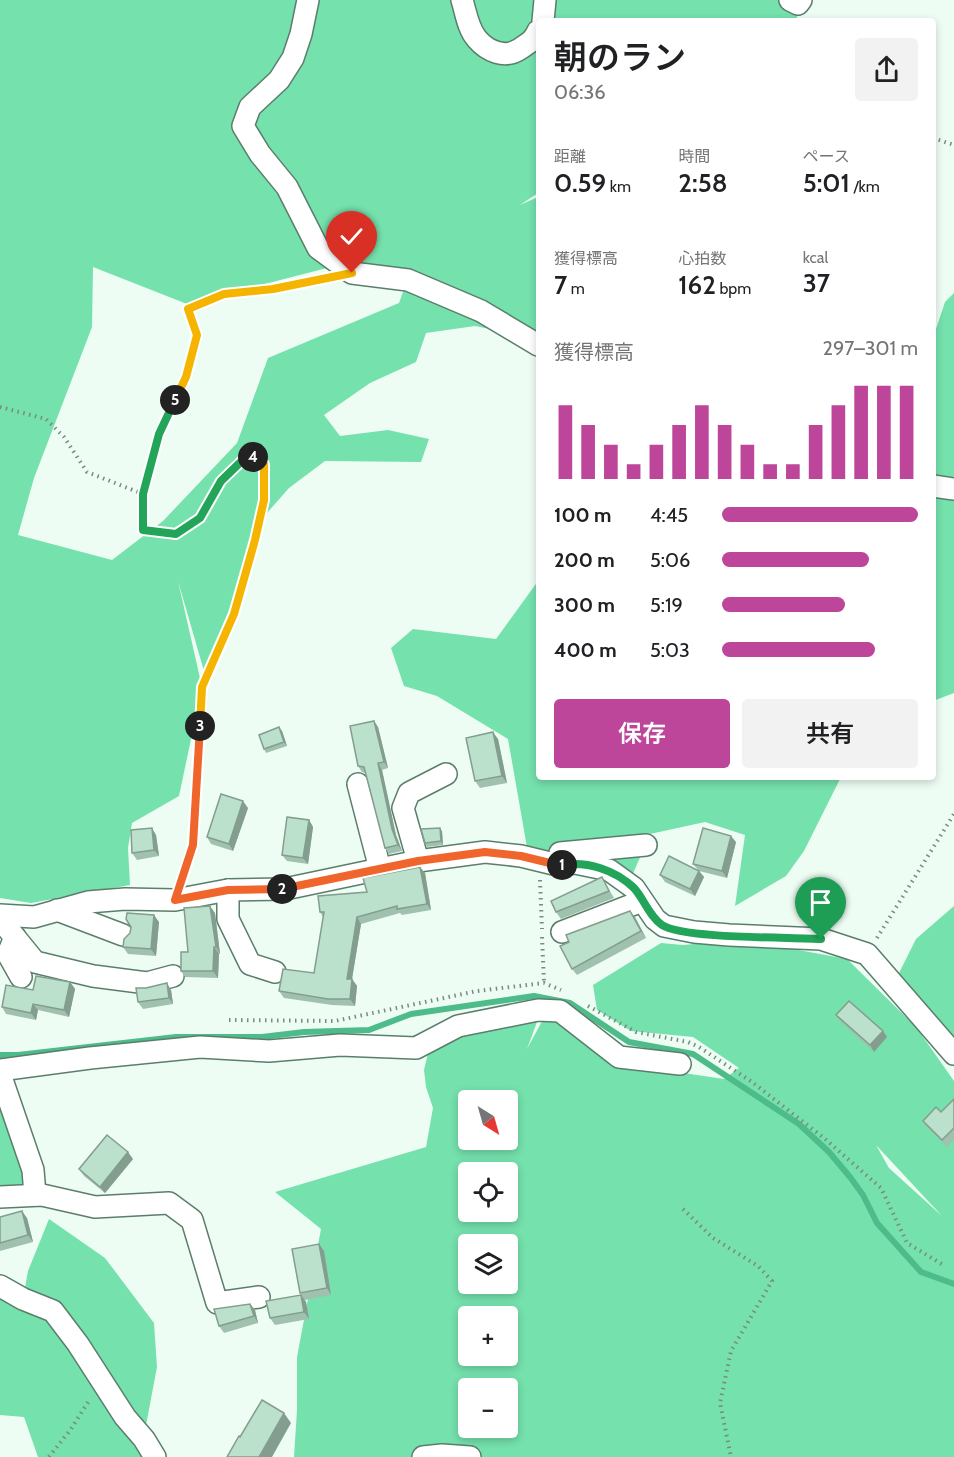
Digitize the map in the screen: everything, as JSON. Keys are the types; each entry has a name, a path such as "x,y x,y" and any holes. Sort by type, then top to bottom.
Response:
{"street":[{"path":"308,0 293,58 279,80 250,107 243,126 260,154 287,187 318,248 352,273 408,280 481,311 536,344"},
{"path":"462,0 467,20 477,40 497,54 511,54 536,36"},
{"path":"543,18 545,0"},
{"path":"790,0 798,4 801,0"},
{"path":"936,486 954,489"},
{"path":"418,861 403,808 409,793 446,774"},
{"path":"358,784 380,870"},
{"path":"531,859 646,845"},
{"path":"0,917 34,916 88,902 116,899 175,900 228,890 285,889 418,861 485,852 558,865 575,863 609,870 634,888 655,919 664,926 684,931 729,935 821,939 867,954 954,1054"},
{"path":"228,890 228,919 250,964 275,972"},
{"path":"562,932 642,901"},
{"path":"57,910 123,935"},
{"path":"0,917 35,962 93,976 147,983 173,976"},
{"path":"15,937 8,954 21,977"},
{"path":"0,1070 200,1047 269,1051 340,1045 416,1048 458,1026 538,1010 560,1011 619,1057 680,1064"},
{"path":"0,1074 33,1170 35,1195"},
{"path":"0,1197 42,1195 95,1207 169,1203 192,1220 217,1303 259,1297"},
{"path":"0,1287 53,1311 155,1457"},
{"path":"423,1457 442,1455 470,1457"}],"path":[{"path":"936,139 954,145"},
{"path":"175,900 193,845 202,687 234,614 264,500 264,464 249,454 221,481 200,518 176,534 143,530 143,494 159,434 186,377 197,335 188,309 224,294 273,289 352,273"},
{"path":"0,407 46,419 64,437 87,472 143,494"},
{"path":"867,954 954,813"},
{"path":"531,859 544,983"},
{"path":"683,1209 713,1238 758,1266 772,1281 731,1351 720,1403 731,1457"},
{"path":"49,1457 71,1429 102,1381"}],"green space":[{"path":"0,0 806,0 797,18 536,18 536,194 520,205 536,198 536,344 524,336 475,326 426,333 416,362 370,383 324,415 340,436 388,430 429,439 421,462 325,461 289,488 259,522 206,678 178,581 202,687 179,796 132,823 128,848 130,885 31,903 0,898","holes":["93,267 187,304 327,268 411,270 399,303 268,358 237,443 163,521 112,560 18,535 34,478 92,327"]},
{"path":"954,293 954,693 936,700 936,329 945,302"},
{"path":"536,584 536,780 840,780 804,851 786,876 735,906 745,835 705,822 650,834 632,876 528,853 508,739 437,696 404,686 391,648 413,629 496,639"},
{"path":"954,906 954,1042 898,975 916,939"},
{"path":"727,941 777,946 847,959 916,1027 954,1081 954,1457 294,1457 297,1357 321,1229 275,1192 426,1147 433,1108 426,1087 424,1070 428,1053 454,1031 540,1014 527,1049 547,1012 616,1063 724,1079 739,1068 693,1037 631,1031 597,1010 593,985 661,943 683,945","holes":["876,1145 942,1216 889,1168"]},
{"path":"0,1107 27,1178 12,1194 0,1194"},
{"path":"49,1219 105,1258 154,1323 157,1367 144,1436 154,1457 38,1457 24,1417 0,1415 0,1292 23,1299 28,1271"}],"building":[{"path":"374,721 384,762 378,763 392,829 398,845 385,848 364,767 358,766 350,726"},
{"path":"279,727 284,742 264,749 259,735"},
{"path":"493,732 502,776 475,781 466,738"},
{"path":"221,794 243,801 229,844 207,837"},
{"path":"287,817 309,820 303,858 282,855"},
{"path":"152,828 154,850 132,853 131,830"},
{"path":"440,828 441,841 425,843 421,829"},
{"path":"703,828 731,836 722,871 693,864"},
{"path":"669,856 699,871 690,889 660,875"},
{"path":"420,867 427,904 397,909 397,906 357,917 347,979 352,979 350,999 328,999 279,991 283,969 314,973 324,912 320,912 318,896 367,892 363,878"},
{"path":"602,877 609,891 556,912 551,901"},
{"path":"210,906 216,947 214,947 213,971 181,971 181,952 188,952 184,908"},
{"path":"630,911 641,931 572,969 560,946 569,942 566,935"},
{"path":"127,913 154,915 151,949 123,947 124,939 130,933 131,927 126,919"},
{"path":"36,976 70,982 64,1010 33,1004 31,1013 2,1007 6,985 33,990"},
{"path":"167,983 169,998 138,1002 136,988"},
{"path":"849,1001 883,1031 870,1045 836,1015"},
{"path":"954,1099 954,1128 942,1140 923,1121 936,1107 941,1112"},
{"path":"107,1135 128,1152 100,1187 79,1169"},
{"path":"22,1211 28,1235 0,1243 0,1217"},
{"path":"319,1244 327,1288 300,1293 292,1249"},
{"path":"301,1295 304,1312 270,1318 266,1301"},
{"path":"250,1304 254,1316 219,1326 214,1309"},
{"path":"262,1400 284,1413 259,1457 227,1457 239,1436"}],"waterway":[{"path":"0,1055 18,1055 176,1037 262,1037 304,1032 369,1030 411,1014 534,996 570,1003 629,1042 693,1054 799,1124 829,1152 850,1177 863,1195 877,1223 921,1272 954,1284"}],"route":[{"path":"352,273 273,289 224,294 188,309 197,335 186,377 159,434 143,494 143,530 176,534 200,518 221,481 249,454 264,464 264,500 234,614 202,687 193,845 175,900 228,890 285,889 418,861 485,852 521,856 558,865 575,863 609,870 634,888 655,919 664,926 684,931 729,935 821,939"}]}
